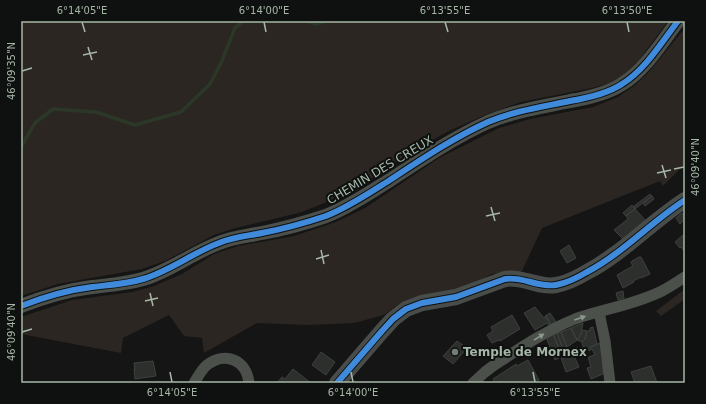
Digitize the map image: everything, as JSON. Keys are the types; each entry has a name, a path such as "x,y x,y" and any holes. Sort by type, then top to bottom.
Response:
{"main road":[{"path":"337,383 386,327 406,309 422,304 456,298 505,279 518,278 538,284 550,285 556,285 571,280 612,257 661,217 685,200"}],"street":[{"name":"CHEMIN DES CREUX","path":"21,306 67,291 142,280 170,268 219,243 326,216 366,195 442,146 489,122 522,111 596,96 623,84 646,62 678,21"},
{"path":"473,383 493,366 552,329 575,319 657,293 670,287 685,277"},
{"path":"599,312 605,342 610,383"},
{"path":"194,383 207,366 220,359 234,360 242,365 249,378 249,383"}],"shaded area":[{"path":"21,21 668,21 640,59 624,75 610,83 521,102 485,115 449,131 413,151 368,181 329,201 302,212 232,229 214,235 165,261 142,269 58,284 21,296"},
{"path":"685,28 685,164 663,186 660,181 542,228 522,271 492,274 467,287 413,298 400,303 384,315 354,323 308,325 257,323 204,353 202,338 184,336 169,315 123,338 121,353 21,334 21,317 72,300 132,292 154,286 182,274 214,254 238,246 294,236 336,222 365,208 439,158 499,128 530,119 593,107 618,97 634,86 648,73"},
{"path":"685,289 685,299 661,316 656,311"}],"building":[{"path":"650,194 652,196 635,209 634,206"},
{"path":"652,196 654,199 645,206 643,203"},
{"path":"632,205 635,209 626,216 623,213"},
{"path":"635,209 646,221 624,240 614,230 628,219 626,216"},
{"path":"682,213 685,216 685,219 680,224 676,218"},
{"path":"683,235 685,238 685,252 675,242"},
{"path":"569,245 576,258 567,263 560,251"},
{"path":"641,257 650,274 633,281 634,282 623,288 617,275 633,266 631,263 632,261"},
{"path":"623,291 624,298 618,300 616,293"},
{"path":"535,307 544,318 546,316 551,325 549,326 547,323 535,330 524,313"},
{"path":"550,313 556,322 551,325 545,316"},
{"path":"512,315 520,329 500,341 499,340 492,343 487,335 493,331 491,327"},
{"path":"583,323 581,334 577,340 571,328"},
{"path":"593,327 597,344 584,351 582,342 585,339 587,331 590,331 590,328"},
{"path":"571,328 577,340 567,347 561,332"},
{"path":"582,330 587,331 585,339 582,342 577,340"},
{"path":"561,332 567,347 563,349 557,333"},
{"path":"557,333 563,349 560,351 553,334"},
{"path":"553,334 560,351 557,353 559,358 555,360 546,337"},
{"name":"Temple de Mornex","path":"457,341 467,348 453,364 443,356"},
{"path":"600,343 603,374 591,379 587,368 591,367 588,357 595,355 592,349 589,351 588,348"},
{"path":"577,347 581,353 574,356 572,351"},
{"path":"572,351 579,367 566,372 561,358 563,359"},
{"path":"321,352 335,362 326,375 312,365"},
{"path":"528,360 539,380 534,383 495,383 493,379 516,364 517,366"},
{"path":"153,361 156,376 135,379 134,363"},
{"path":"651,366 657,383 635,383 631,372"},
{"path":"293,369 311,383 277,383 282,377 285,379"}],"waterway":[{"path":"21,147 35,123 53,109 96,112 135,125 181,112 210,84 221,63 235,28 243,21"},
{"path":"307,21 317,24 326,21"}],"cycle path":[{"path":"21,306 74,290 143,279 153,276 209,247 224,241 294,226 326,216 367,195 450,142 488,122 518,112 590,97 604,93 616,87 630,78 646,63 678,21"},
{"path":"337,383 393,319 406,309 422,303 456,297 505,279 518,279 543,285 556,285 568,282 613,256 685,200"}],"place":[{"name":"Temple de Mornex","path":"455,352"}]}
